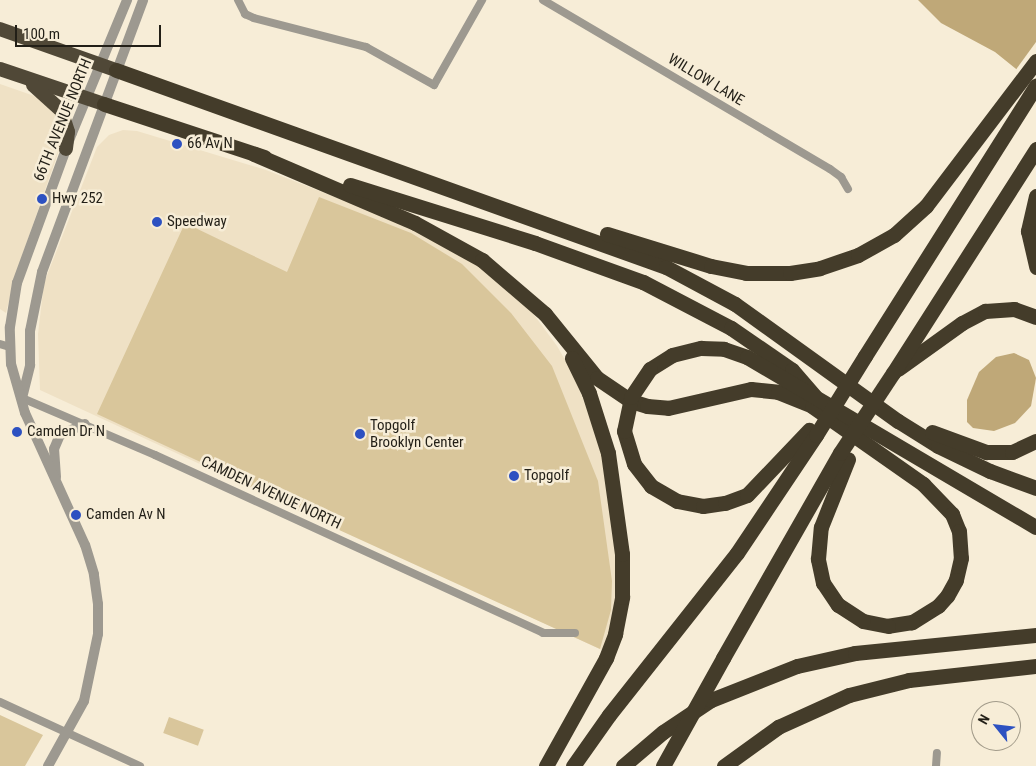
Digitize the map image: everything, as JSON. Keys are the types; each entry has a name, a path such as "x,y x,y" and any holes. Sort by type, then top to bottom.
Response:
{"highway":[{"path":"0,29 630,252 681,274 735,304 938,446 990,471 1036,488"},
{"path":"442,185 711,266 746,273 790,273 848,259 894,235 936,196 1036,61"},
{"path":"0,69 254,154 535,243 643,282 732,328 792,370 815,396"},
{"path":"20,76 48,96 61,110 68,132 66,149"},
{"path":"573,766 609,715 737,553 812,433 865,356 1036,86"},
{"path":"254,154 449,239 494,268 527,296 553,323 597,378 631,401 647,406 668,408 750,389 786,394 812,406 933,493 956,522 961,541 960,566 952,589 943,601 912,622 888,626 863,621 838,604 824,583 818,559 821,528 844,456 856,427 893,373 1036,149"},
{"path":"1036,196 1028,231 1036,267"},
{"path":"527,296 572,357 598,416 611,468 623,570 621,609 611,646 546,766"},
{"path":"893,373 962,323 985,311 1014,309 1036,317"},
{"path":"812,433 747,495 725,503 703,506 677,501 651,486 634,464 624,430 631,398 650,369 687,350 724,349 755,360 955,481 1036,527"},
{"path":"817,363 901,416 970,448 1003,452 1019,450 1036,441"},
{"path":"663,766 723,658 844,456"},
{"path":"623,766 663,732 711,700 797,666 855,653 1036,635"},
{"path":"724,766 778,727 849,695 909,680 1036,666"}],"street":[{"name":"66TH AVENUE NORTH","path":"48,766 84,701 98,634 98,604 94,574 85,545 32,433 5,346 17,283 66,149 127,0"},
{"name":"66TH AVENUE NORTH","path":"22,398 30,365 30,331 42,272 142,0"},
{"path":"238,0 245,14 366,47 434,84 482,0"},
{"name":"WILLOW LANE","path":"543,0 830,169 841,177 848,189"},
{"name":"CAMDEN AVENUE NORTH","path":"22,398 85,424 543,633 575,633"},
{"path":"58,488 54,449 60,435 85,424"},
{"path":"0,702 140,766"},
{"path":"936,753 936,766"}],"shaded area":[{"path":"918,0 1036,0 1036,85 995,52 941,23"},
{"path":"0,84 43,99 56,109 64,136 16,273 6,313 0,309"},
{"name":"Topgolf Brooklyn Center","path":"123,130 137,131 266,170 411,227 474,261 526,304 557,346 576,379 605,462 617,551 617,601 604,651 40,390 38,334 44,283 97,147 109,135"},
{"name":"Topgolf Brooklyn Center","path":"319,197 411,233 462,264 511,313 552,366 598,481 612,581 611,610 600,649 280,503 222,472 97,414 185,223 287,272"},
{"path":"1014,353 1029,360 1036,378 1031,406 1015,423 994,431 973,428 967,422 967,400 979,372 996,357"},
{"path":"0,715 43,735 25,766 0,766"},
{"path":"169,717 204,730 198,746 163,733"}],"pier":[{"path":"1036,42 1036,87 1015,71"}],"place":[{"name":"66 Av N","path":"177,144"},
{"name":"Hwy 252","path":"42,199"},
{"name":"Speedway","path":"157,222"},
{"name":"Camden Dr N","path":"17,432"},
{"name":"Topgolf Brooklyn Center","path":"360,434"},
{"name":"Topgolf","path":"514,476"},
{"name":"Camden Av N","path":"76,515"}]}
